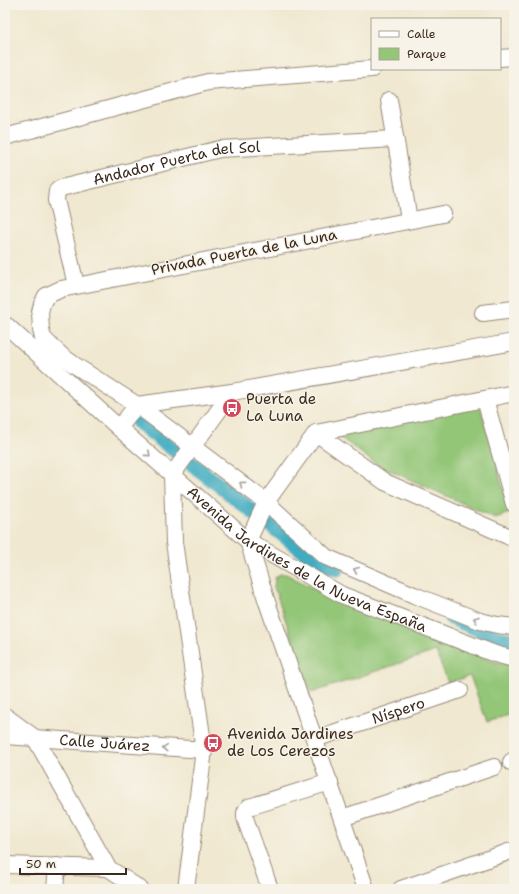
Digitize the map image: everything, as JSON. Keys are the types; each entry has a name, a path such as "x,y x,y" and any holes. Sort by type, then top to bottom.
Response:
{"street":[{"path":"501,58 514,57"},
{"path":"5,137 208,82 371,69"},
{"path":"389,100 409,220"},
{"name":"Andador Puerta del Sol","path":"76,285 56,200 57,191 61,188 220,149 395,139"},
{"name":"Privada Puerta de la Luna","path":"46,296 61,289 76,285 443,214"},
{"name":"Avenida Jardines de la Nueva España","path":"46,296 40,312 43,338 62,356 137,405 326,557 414,595 480,621 514,627"},
{"path":"483,313 514,309"},
{"name":"Avenida Jardines de la Nueva España","path":"6,326 119,428 250,536 342,595 495,654 514,659"},
{"path":"119,428 137,405 232,392 514,342"},
{"path":"186,889 204,750 174,542 174,472 232,392"},
{"path":"366,889 267,602 250,536 264,506 316,433 514,393"},
{"path":"485,399 514,504"},
{"path":"316,433 385,482 514,538"},
{"name":"Níspero","path":"315,739 460,690"},
{"path":"5,716 35,738 108,868 140,889"},
{"name":"Calle Juárez","path":"5,736 204,750"},
{"path":"342,818 494,767"},
{"path":"270,889 246,821 245,812 249,807 330,782"},
{"path":"401,889 514,850"},
{"path":"5,864 108,868"},
{"path":"55,889 57,866"}],"green space":[{"path":"480,406 510,513 495,518 376,464 337,435"},
{"path":"280,574 286,574 317,590 492,661 514,665 514,713 487,722 470,676 448,683 436,651 311,693 274,587 275,578"}],"waterway":[{"path":"138,422 315,560 337,569"},
{"path":"451,618 499,638 514,640"}],"place":[{"name":"Puerta de La Luna","path":"232,408"},
{"name":"Avenida Jardines de Los Cerezos","path":"213,743"}]}
